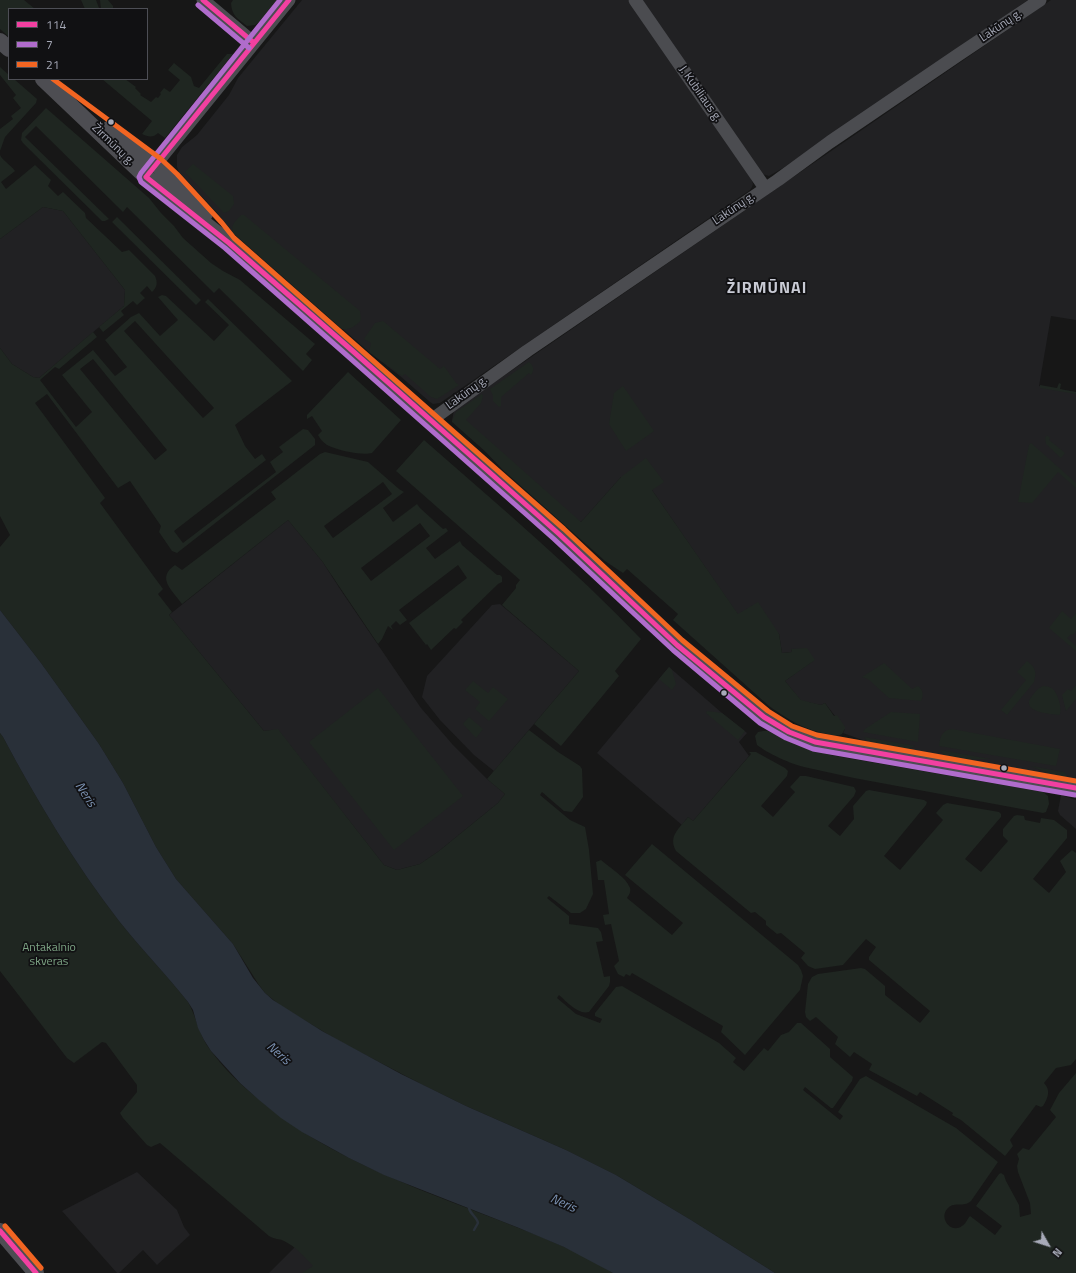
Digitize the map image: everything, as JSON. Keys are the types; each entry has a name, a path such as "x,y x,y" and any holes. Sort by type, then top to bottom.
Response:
{"main road":[{"path":"0,41 8,48"},
{"name":"Žirmūnų g.","path":"44,80 146,177 230,243 559,534 677,645 764,717 800,737 815,742 1076,788"},
{"name":"Žirmūnų g.","path":"55,90 156,164 172,179 230,243"},
{"path":"146,177 156,164"},
{"path":"0,1231 36,1273"}],"street":[{"path":"204,0 254,43"},
{"path":"156,164 289,0"},
{"name":"J. Kubiliaus g.","path":"635,0 765,188"},
{"name":"Lakūnų g.","path":"430,420 522,355 1040,0"}],"shaded area":[{"path":"302,0 628,0 751,178 753,184 752,187 750,190 440,403 433,404 369,352 233,233 219,215 179,172 177,167 177,155 182,147 197,135 229,95 238,78"},
{"path":"642,0 1028,0 783,168 769,176 762,174"},
{"path":"1051,0 1076,0 1076,320 1051,316 1039,386 1076,392 1076,779 868,742 843,733 845,729 825,703 821,705 801,701 785,681 814,660 791,649 792,652 782,653 779,634 738,615 652,490 621,477 581,522 504,471 486,452 452,421 454,410"},
{"path":"43,207 63,211 125,290 124,306 39,378 33,377 12,364 0,348 0,239"},
{"path":"288,520 322,561 421,708 453,745 487,779 505,794 498,803 439,851 420,864 397,870 384,865 278,730 264,731 169,615"},
{"path":"500,604 579,671 494,771 474,755 440,720 422,697 427,676 492,605"},
{"path":"669,667 747,733 739,742 749,756 693,821 688,817 682,825 597,753"},
{"path":"1061,795 1076,800 1076,829 1060,815 1058,811"},
{"path":"137,1172 177,1210 184,1227 190,1235 157,1265 143,1250 119,1273 117,1273 62,1211"},
{"path":"301,1241 357,1273 269,1273"}],"green space":[{"path":"0,0 24,0 34,8 8,8 8,36 0,29"},
{"path":"81,0 96,0 99,8 85,8"},
{"path":"100,0 108,0 113,6 113,8 101,8"},
{"path":"233,0 277,0 259,22 255,25 247,26 234,14 231,3"},
{"path":"227,54 233,54 165,138 158,133 154,136 146,136 142,134 152,121 103,80 126,80 136,87 135,88 141,94 140,95 151,102 156,97 158,98 164,88 170,92 180,80 168,70 174,63 191,77 194,86 199,88"},
{"path":"0,67 8,74 8,80 15,80 37,99 36,103 5,137 0,151 0,129 13,119 11,116 21,108 13,98 16,95 0,75"},
{"path":"46,108 149,198 183,238 211,263 240,280 315,344 306,354 312,360 303,371 219,288 214,293 127,207 123,212 36,126 25,137 109,219 102,221 23,143 21,140 22,133"},
{"path":"0,155 15,171 1,182 6,189 35,165 51,180 48,186 58,196 63,192 85,213 86,218 122,252 129,250 155,276 156,285 152,292 147,286 140,293 145,298 137,305 133,301 121,311 124,315 103,332 99,327 124,306 125,290 63,211 43,207 0,239"},
{"path":"193,164 233,196 234,204 229,211 224,213 185,172"},
{"path":"241,215 244,215 360,311 361,320 353,327 342,329 233,233 232,227"},
{"path":"117,217 201,300 196,305 112,222"},
{"path":"162,295 166,296 214,341 229,325 205,302 208,299 292,381 235,425 245,446 255,459 262,454 266,460 174,531 183,543 276,472 270,462 283,452 279,447 303,429 308,430 315,439 315,445 177,553 172,551 159,532 161,526 130,481 118,488 47,394 35,403 105,498 100,503 163,589 158,594 172,612 169,615 264,731 278,729 384,865 397,870 420,864 439,851 498,803 505,794 487,779 529,730 558,752 580,766 582,769 583,797 572,812 564,811 542,792 540,795 570,820 585,827 589,850 593,894 586,909 580,913 571,913 549,896 547,898 569,916 569,924 598,928 601,932 603,941 596,942 604,977 610,976 609,986 589,1012 581,1012 577,1010 559,995 557,998 576,1014 600,1023 602,1019 595,1016 595,1013 616,987 622,986 719,1043 736,1058 733,1062 744,1071 764,1048 768,1051 781,1035 789,1032 797,1023 801,1023 830,1049 830,1057 853,1077 852,1081 833,1108 805,1087 803,1090 840,1120 843,1116 838,1112 860,1079 866,1076 956,1128 998,1162 971,1201 965,1204 951,1206 945,1212 944,1216 947,1224 954,1228 958,1228 965,1223 970,1216 995,1235 1002,1226 976,1206 1001,1173 1004,1175 1019,1205 1020,1217 1031,1214 1030,1203 1018,1172 1017,1166 1019,1159 1017,1154 1023,1148 1029,1150 1056,1117 1050,1110 1059,1093 1076,1073 1076,1273 775,1273 616,1175 566,1150 466,1106 423,1085 339,1041 281,1006 265,993 233,944 176,879 156,847 123,783 99,744 41,663 0,610 0,547 10,535 0,516 0,348 12,364 33,377 39,378 93,332 97,337 59,369 55,367 40,380 76,427 92,412 62,375 93,350 115,376 127,367 105,340 131,317 139,313 160,336 178,320 158,297","holes":["135,321 214,408 203,418 124,331","93,359 167,450 155,460 80,369"]},
{"path":"383,321 440,369 444,366 459,385 437,399 431,397 405,374 402,376 369,352 371,343 364,339 375,323"},
{"path":"529,362 533,368 531,375 529,373 501,397 501,406 499,407 493,401 493,396 490,389"},
{"path":"348,372 401,420 372,453 362,454 349,452 327,445 318,435 322,431 312,416 307,419 307,415"},
{"path":"1059,383 1061,384 1060,389 1076,392 1076,394 1040,388 1040,385 1057,388"},
{"path":"623,386 654,431 626,451 609,424 614,393"},
{"path":"482,394 483,396 481,403 466,420 581,522 621,477 646,458 664,482 652,490 738,614 758,602 779,634 782,653 792,652 791,649 807,648 815,660 785,681 801,700 821,705 825,703 834,716 837,715 845,727 842,734 834,736 811,730 789,720 769,706 673,620 678,614 627,569 623,573 605,561 504,471 486,452 452,422 456,412"},
{"path":"1047,435 1050,438 1049,440 1065,453 1061,458 1046,444 1045,438"},
{"path":"424,440 562,562 641,639 615,671 619,676 561,746 534,724 579,671 502,605 516,588 516,585 520,580 396,471"},
{"path":"1031,443 1076,483 1076,488 1058,472 1032,503 1018,502 1029,445"},
{"path":"325,452 368,462 404,492 383,508 393,522 417,504 443,529 446,528 448,531 426,548 435,559 460,541 462,545 497,575 502,577 502,582 498,584 461,620 463,622 456,629 454,628 431,650 409,623 467,578 458,565 399,610 407,620 400,625 396,621 391,626 393,630 388,626 378,644 322,561 288,520 182,604 170,589 166,579 169,570 175,565 182,570 276,499 271,492 320,454","holes":["383,482 392,494 333,538 324,526","420,523 430,536 371,581 361,568"]},
{"path":"1062,611 1071,619 1076,613 1076,631 1073,635 1071,634 1067,638 1076,646 1076,651 1049,628"},
{"path":"1027,661 1035,670 1034,682 1007,715 1001,710 1026,680 1017,672"},
{"path":"884,663 912,689 918,686 920,688 923,695 921,701 889,698 868,679 862,677"},
{"path":"669,667 672,670 676,684 672,690 659,679"},
{"path":"473,681 488,693 493,687 508,699 489,721 475,709 480,702 465,690"},
{"path":"1076,685 1076,699 1066,711 1062,695 1068,689 1071,691"},
{"path":"1043,686 1052,688 1055,691 1059,701 1059,715 1037,711 1029,706 1029,701 1032,696"},
{"path":"378,688 463,796 394,850 309,742"},
{"path":"707,711 722,713 745,731 738,740 706,713"},
{"path":"891,712 920,714 918,742 863,732 865,729"},
{"path":"469,717 483,729 476,738 463,724"},
{"path":"952,729 1060,749 1056,766 939,746 942,734"},
{"path":"768,731 796,745 830,755 1043,792 1048,796 1049,804 1046,812 1043,813 854,778 804,767 779,758 757,745 755,736 758,732"},
{"name":"Antakalnio skveras","path":"0,733 29,785 72,855 119,921 188,1002 207,1045 215,1057 234,1078 278,1115 338,1152 370,1168 435,1196 558,1244 613,1273 302,1273 313,1266 296,1249 284,1241 269,1236 160,1143 151,1147 147,1145 120,1113 137,1092 137,1085 106,1043 102,1042 74,1063 67,1058 0,971"},
{"path":"864,737 915,746 908,749 868,742"},
{"path":"940,750 990,759 969,759 944,755"},
{"path":"749,752 756,752 788,771 787,776 761,806 773,817 795,792 790,787 800,776 854,787 856,791 854,796 828,826 840,836 854,819 853,806 866,791 869,790 924,800 927,802 884,856 900,870 943,820 936,813 943,805 947,803 999,812 1001,814 1001,817 965,859 981,872 1008,841 1003,836 1003,829 1014,816 1024,816 1025,820 1040,823 1041,818 1054,820 1067,830 1067,838 1033,879 1049,893 1066,872 1060,861 1072,850 1076,853 1076,1059 1071,1065 1056,1068 1044,1083 1048,1088 1045,1103 1041,1107 1036,1105 1010,1140 1013,1146 1005,1156 961,1120 952,1115 953,1113 920,1092 917,1096 869,1070 872,1064 854,1052 850,1057 835,1044 838,1037 816,1017 810,1021 806,1017 805,1012 808,984 812,977 818,974 861,968 865,969 885,986 885,995 920,1023 930,1011 869,960 869,957 876,947 866,939 843,965 815,969 808,966 801,958 805,953 781,933 777,934 766,925 766,921 755,912 751,913 676,851 673,841 678,829 688,817 693,821 751,754"},
{"path":"1031,766 1063,772 1066,774 1066,777 1050,774"},
{"path":"652,844 798,965 801,970 803,976 800,990 745,1055 721,1032 723,1026 632,973 630,976 626,974 624,977 618,974 614,966 619,961 611,924 605,925 603,915 609,914 604,880 598,880 596,862 601,860 621,876 630,888 627,898 672,935 683,923 625,875"}],"water":[{"name":"Neris","path":"0,610 41,663 99,744 123,783 156,847 176,879 233,944 253,978 265,993 273,1000 322,1031 401,1074 466,1106 566,1150 616,1175 775,1273 613,1273 564,1247 384,1175 349,1158 302,1132 281,1118 259,1100 240,1083 211,1051 198,1028 193,1010 188,1002 127,931 87,877 29,785 0,733"}],"waterway":[{"path":"469,1208 478,1223 474,1230"}],"transit line":[{"name":"114","path":"203,0 254,43"},
{"name":"7","path":"280,0 141,173 139,177 141,182 225,248 554,539 673,650 760,723 786,738 813,749 1075,795"},
{"name":"114","path":"289,0 146,177 229,243 347,346 559,534 677,645 764,717 789,732 815,742 1076,788"},
{"name":"7","path":"198,5 249,48"},
{"name":"21","path":"54,80 161,159 177,174 234,238 564,529 682,640 768,711 792,726 817,735 1076,781"},
{"name":"21","path":"5,1226 41,1268"},
{"name":"114","path":"0,1231 36,1273"}],"district":[{"name":"ŽIRMŪNAI","path":"767,289"}]}
